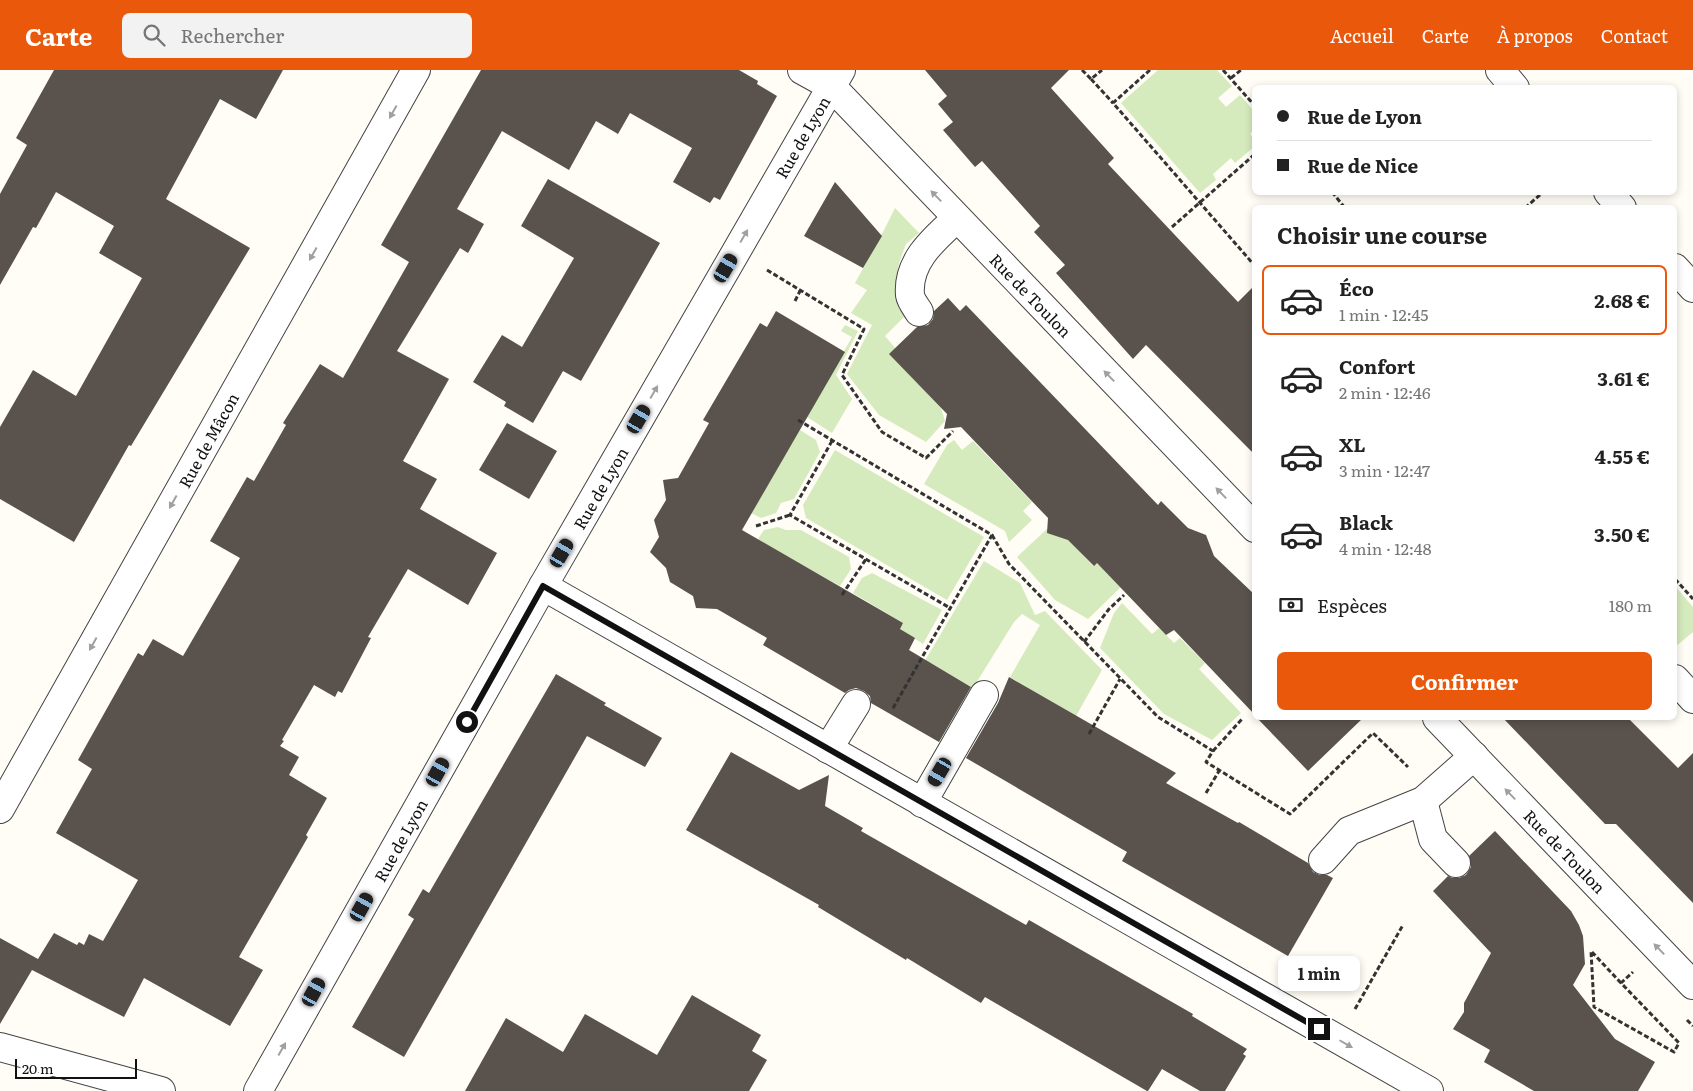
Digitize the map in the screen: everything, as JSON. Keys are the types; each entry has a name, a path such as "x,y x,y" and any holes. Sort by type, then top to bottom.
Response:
{"street":[{"name":"Rue de Mâcon","path":"0,809 416,70"},
{"name":"Rue de Toulon","path":"802,70 836,78 957,218 1252,525"},
{"name":"Rue de Lyon","path":"258,1091 543,586 836,78"},
{"path":"1611,195 1619,205"},
{"path":"919,312 910,297 913,271 928,245 957,218"},
{"path":"1677,270 1693,288"},
{"path":"543,586 1428,1091"},
{"path":"922,803 984,695"},
{"path":"828,749 856,704"},
{"name":"Rue de Toulon","path":"1439,720 1693,985"},
{"path":"1323,860 1349,831 1423,801 1474,756"},
{"path":"1423,801 1433,839 1456,862"},
{"path":"0,1047 161,1091"}],"path":[{"path":"1082,70 1252,263"},
{"path":"1091,79 1102,70"},
{"path":"1113,103 1150,70"},
{"path":"1223,70 1252,102"},
{"path":"1231,78 1241,70"},
{"path":"1172,227 1252,157"},
{"path":"1335,195 1343,205"},
{"path":"1528,205 1540,195"},
{"path":"735,252 864,329 842,374 882,432 926,458 953,431"},
{"path":"795,301 800,291"},
{"path":"798,420 992,535 1009,564 1158,717 1213,751"},
{"path":"756,526 790,515 832,441"},
{"path":"790,515 950,608"},
{"path":"897,701 992,535"},
{"path":"842,596 866,560"},
{"path":"1677,581 1693,599"},
{"path":"1084,642 1109,609 1124,595"},
{"path":"1090,734 1120,679"},
{"path":"1242,719 1213,751 1206,762 1290,814 1373,733 1408,767 1414,761"},
{"path":"1206,793 1219,770"},
{"path":"1360,999 1403,925"},
{"path":"1591,951 1621,983 1679,1042 1674,1052 1594,1007 1591,951"},
{"path":"1621,983 1630,975"}],"green space":[{"path":"1158,70 1217,70 1232,86 1218,98 1226,107 1240,95 1252,109 1252,132 1250,134 1252,137 1252,149 1235,163 1231,158 1213,174 1216,180 1200,193 1121,103"},
{"path":"895,208 919,233 906,244 899,263 895,288 904,317 885,336 908,363 903,368 941,408 945,421 926,442 879,415 847,374 872,325 851,313 867,290 855,283"},
{"path":"845,325 858,331 836,375 852,399 832,433 807,417 852,337 841,331"},
{"path":"800,430 816,440 820,452 794,499 781,503 776,513 761,518 751,513"},
{"path":"954,440 962,450 973,441 1032,502 1023,511 1032,520 1009,542 1005,531 924,484 947,445"},
{"path":"835,450 984,537 947,600 806,518 803,505"},
{"path":"778,527 786,530 801,530 849,557 851,569 840,586 790,558 756,542 764,530"},
{"path":"1048,528 1069,540 1093,566 1100,560 1123,585 1088,619 1055,600 1017,557"},
{"path":"984,561 1020,583 1035,615 1045,611 1102,670 1076,716 1010,677 1040,625 1022,614 1014,622 973,688 931,663 920,669"},
{"path":"872,573 942,610 923,644 900,629 903,623 853,593 862,578"},
{"path":"1677,588 1693,607 1693,632 1677,645"},
{"path":"1122,603 1152,634 1159,628 1174,643 1180,638 1205,663 1199,669 1241,713 1212,740 1164,714 1100,648 1114,613"}],"building":[{"path":"54,70 283,70 256,119 220,99 166,199 250,248 131,446 129,445 74,542 0,499 0,427 33,370 76,396 142,278 99,253 114,226 56,192 36,228 33,227 0,285 0,194 27,145 16,138"},
{"path":"481,70 739,70 758,81 757,84 777,96 720,200 714,197 710,203 673,182 692,148 630,113 618,134 596,121 569,170 502,131 457,209 484,224 468,253 460,248 397,351 449,379 403,461 437,479 420,509 497,553 468,605 408,569 368,637 371,638 342,693 338,691 335,697 314,685 282,740 284,741 280,746 299,757 289,775 327,798 306,835 308,837 239,957 263,970 230,1026 144,978 124,1017 32,970 0,1024 0,938 38,959 54,933 77,945 79,942 84,945 89,934 103,941 138,880 56,833 92,769 78,760 138,653 143,656 153,639 183,656 240,558 210,541 247,477 254,481 286,425 283,423 320,364 343,378 409,262 381,245"},
{"path":"925,70 1069,70 1051,88 1114,158 1108,164 1238,302 1252,288 1252,452 1146,345 1133,359 1056,273 1065,265 1034,232 1040,226 982,161 975,167 943,130 953,122 938,104 947,96"},
{"path":"548,179 660,243 581,381 563,371 533,423 504,406 506,402 473,382 502,335 522,347 574,258 521,226"},
{"path":"835,182 882,236 863,268 804,236"},
{"path":"948,298 960,311 966,305 1158,505 1161,501 1188,528 1206,535 1214,556 1252,592 1252,712 1174,630 1166,635 1097,563 1094,566 1068,540 1047,533 1048,518 961,427 944,429 947,414 889,354 917,327 928,325 933,319 934,311"},
{"path":"776,311 845,352 742,530 903,623 900,629 915,638 909,650 971,687 939,742 871,703 870,696 864,691 856,688 845,693 763,645 767,638 717,609 696,608 693,596 670,582 666,568 650,552 659,537 654,520 666,500 663,480 678,478 709,423 703,420 760,323 767,327"},
{"path":"507,423 557,451 529,499 479,470"},
{"path":"556,674 606,703 604,705 662,738 645,767 587,736 404,1057 352,1027 414,919 408,915 423,889 429,893"},
{"path":"1009,677 1176,773 1166,783 1239,822 1308,863 1313,872 1333,878 1288,956 1122,861 1127,852 966,758 998,703"},
{"path":"1259,720 1361,720 1308,771"},
{"path":"1505,720 1630,720 1678,768 1693,753 1693,903 1616,824 1605,824"},
{"path":"731,752 799,790 829,775 825,806 863,828 861,831 1026,925 1029,920 1193,1014 1192,1016 1247,1049 1243,1054 1246,1056 1225,1091 1200,1091 1162,1069 1147,1091 985,997 981,1003 818,907 819,905 686,830"},
{"path":"1495,831 1571,911 1579,925 1583,936 1585,964 1573,985 1615,1039 1655,1062 1638,1091 1534,1091 1484,1062 1490,1050 1453,1029 1464,1012 1464,1003 1491,953 1433,891 1448,876 1459,878 1466,875 1471,867 1469,856"},
{"path":"692,995 761,1035 752,1051 767,1060 749,1091 465,1091 506,1018 563,1052 585,1014 657,1055"}],"route":[{"path":"467,722 543,586 1319,1029"}]}
